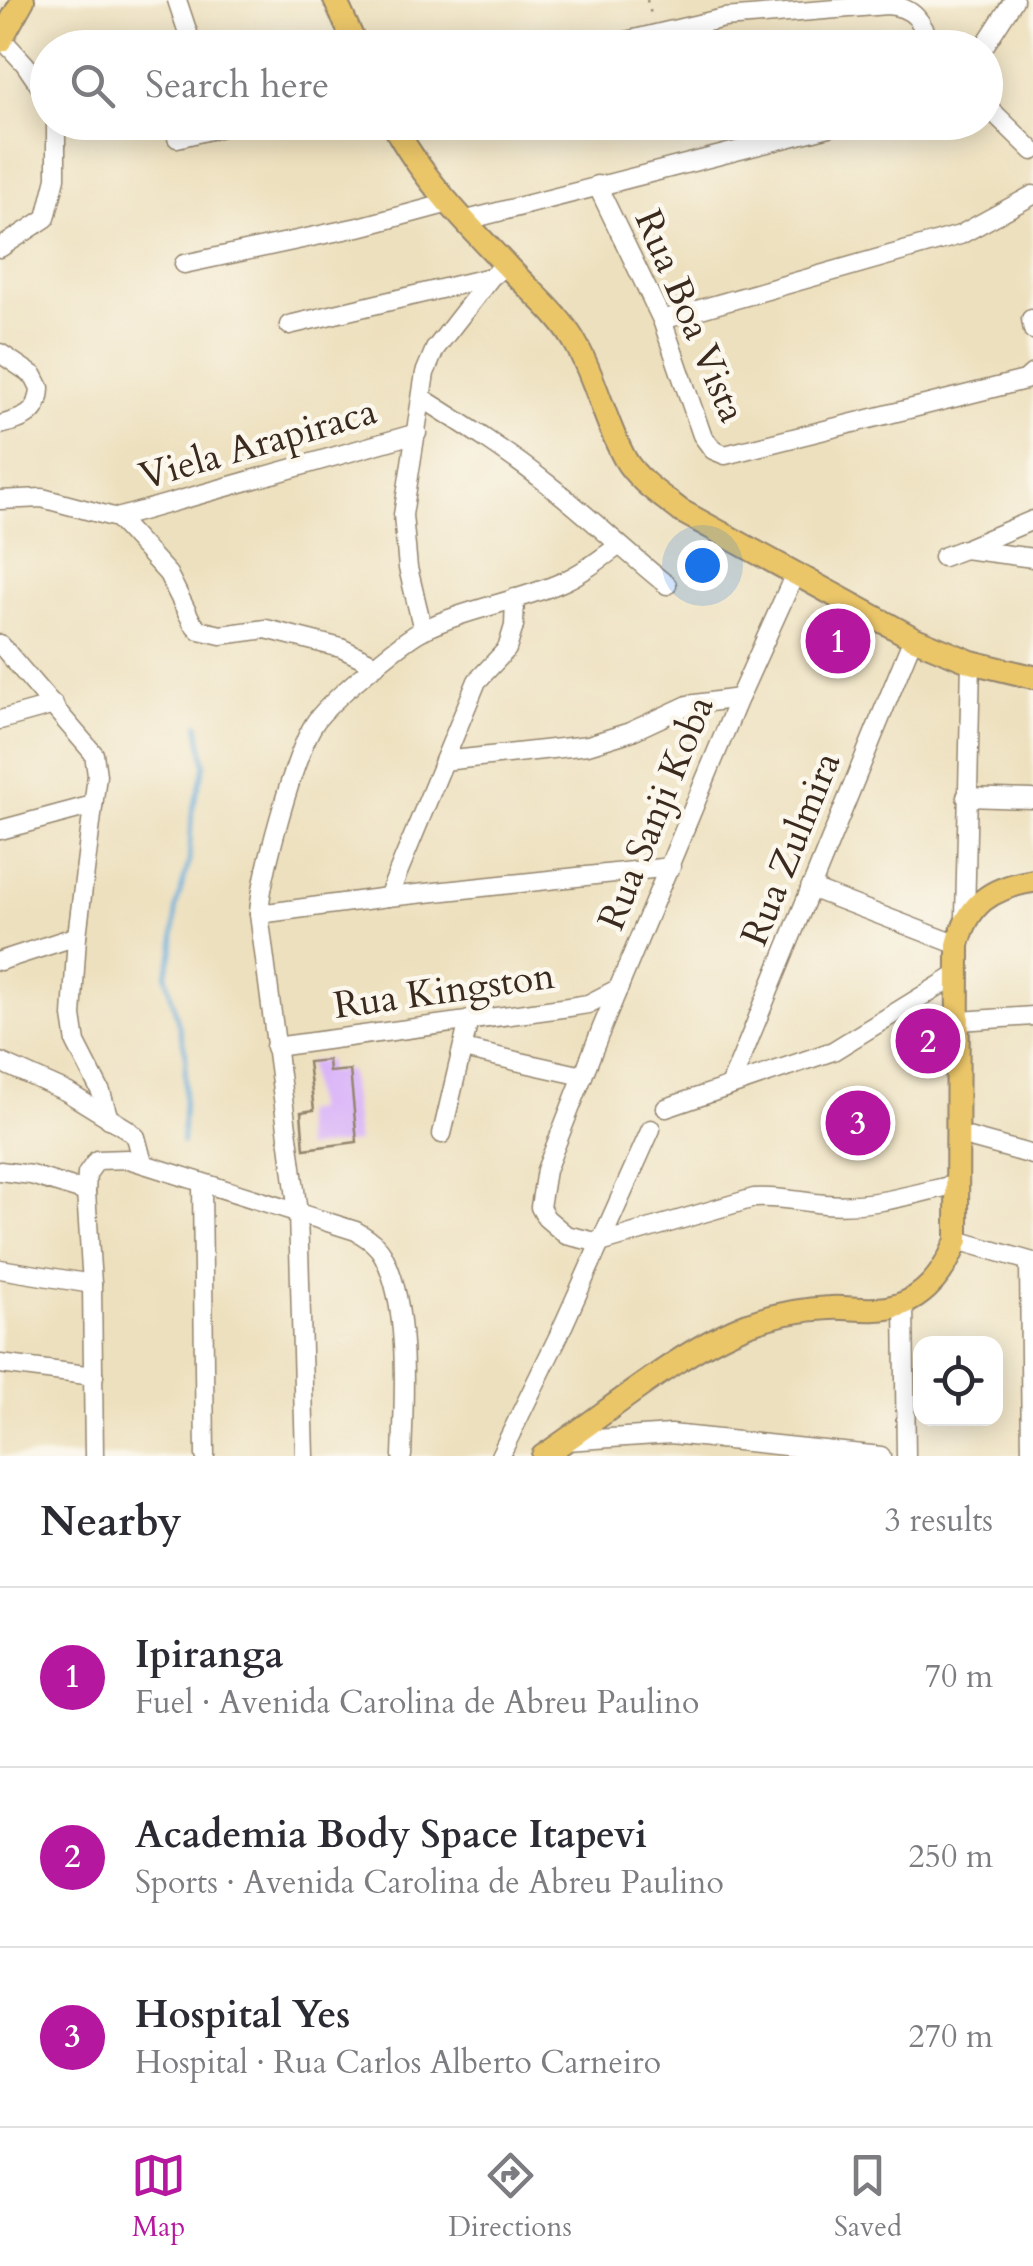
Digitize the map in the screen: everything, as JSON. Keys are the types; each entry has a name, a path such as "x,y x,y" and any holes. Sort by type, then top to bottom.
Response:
{"main road":[{"path":"1,40 22,0"},
{"path":"335,0 348,30"},
{"path":"401,140 449,204 466,220 498,271 557,316 577,344 626,462 650,486 681,512 913,638 971,662 1033,678"},
{"path":"543,1456 694,1352 744,1326 770,1317 828,1308 879,1310 904,1304 924,1292 946,1268 957,1240 958,945 965,918 991,896 1033,881"}],"street":[{"path":"176,0 187,30"},
{"path":"995,30 1014,0"},
{"path":"680,30 722,9 858,4 910,10 925,30"},
{"path":"1,40 30,72"},
{"path":"1003,122 1033,151"},
{"path":"0,248 46,218 56,178 57,140"},
{"path":"466,220 778,140"},
{"name":"Rua Boa Vista","path":"597,186 662,320 702,435 713,450 726,456 1025,380 1033,374"},
{"path":"662,320 960,235 1033,196"},
{"path":"184,264 449,204"},
{"path":"288,326 498,271"},
{"path":"423,630 408,568 403,515 424,373 435,348 498,271"},
{"path":"0,353 34,376 40,388 35,410 27,418 0,425"},
{"path":"422,398 552,486 667,585"},
{"name":"Viela Arapiraca","path":"118,518 417,433"},
{"path":"0,500 42,498 118,518 168,574 200,630 221,635 266,629 342,648 376,664"},
{"path":"943,557 1033,520"},
{"path":"305,1456 298,1213 259,914 264,875 313,726 327,708 376,664 423,630 560,583 586,570 618,546"},
{"path":"964,549 1033,558"},
{"name":"Rua Sanji Koba","path":"600,1244 566,1234 546,1218 540,1207 546,1170 738,698 794,576"},
{"path":"388,896 477,681 508,649 515,598"},
{"name":"Rua Zulmira","path":"730,1086 913,638"},
{"path":"0,644 94,754 98,775 76,936 72,1031 109,1120"},
{"path":"965,918 971,662"},
{"path":"444,760 588,745 630,732 688,705 738,698"},
{"path":"0,720 54,705"},
{"path":"966,797 1033,799"},
{"path":"0,830 93,804"},
{"path":"259,914 388,896 671,867"},
{"path":"810,888 958,945"},
{"path":"0,960 76,936"},
{"path":"666,1108 833,1052 958,974"},
{"name":"Rua Kingston","path":"275,1047 588,1004 618,988"},
{"path":"960,1021 1033,1016"},
{"path":"442,1134 470,1020"},
{"path":"463,1049 584,1076"},
{"path":"0,1062 67,1092 136,1137 143,1163"},
{"path":"500,1456 651,1129"},
{"path":"960,1135 1033,1155"},
{"path":"94,1456 87,1174 97,1160 116,1157 356,1231 374,1243 383,1255 402,1324 402,1456"},
{"path":"0,1170 86,1192"},
{"path":"202,1184 205,1456"},
{"path":"600,1244 754,1198 775,1196 824,1204 864,1204 958,1184"},
{"path":"957,1240 1031,1261 1031,1456"},
{"path":"0,1269 92,1284"},
{"path":"904,1304 906,1456"},
{"path":"0,1364 94,1376"},
{"path":"566,1440 670,1434 880,1456"}],"path":[{"path":"647,0 660,30"}],"building":[{"path":"812,619 870,644 860,664 838,655 840,651 804,637"},
{"path":"939,1015 939,1050 927,1058 912,1033"},
{"path":"328,1060 329,1072 350,1070 357,1142 304,1149 301,1112 314,1110 308,1062"}],"waterway":[{"path":"182,1143 186,1054 166,975 173,951 176,907 189,862 192,811 205,765 198,724"}],"place":[{"name":"Ipiranga","path":"838,641"},
{"name":"Academia Body Space Itapevi","path":"928,1041"},
{"name":"Hospital Yes","path":"858,1123"}]}
